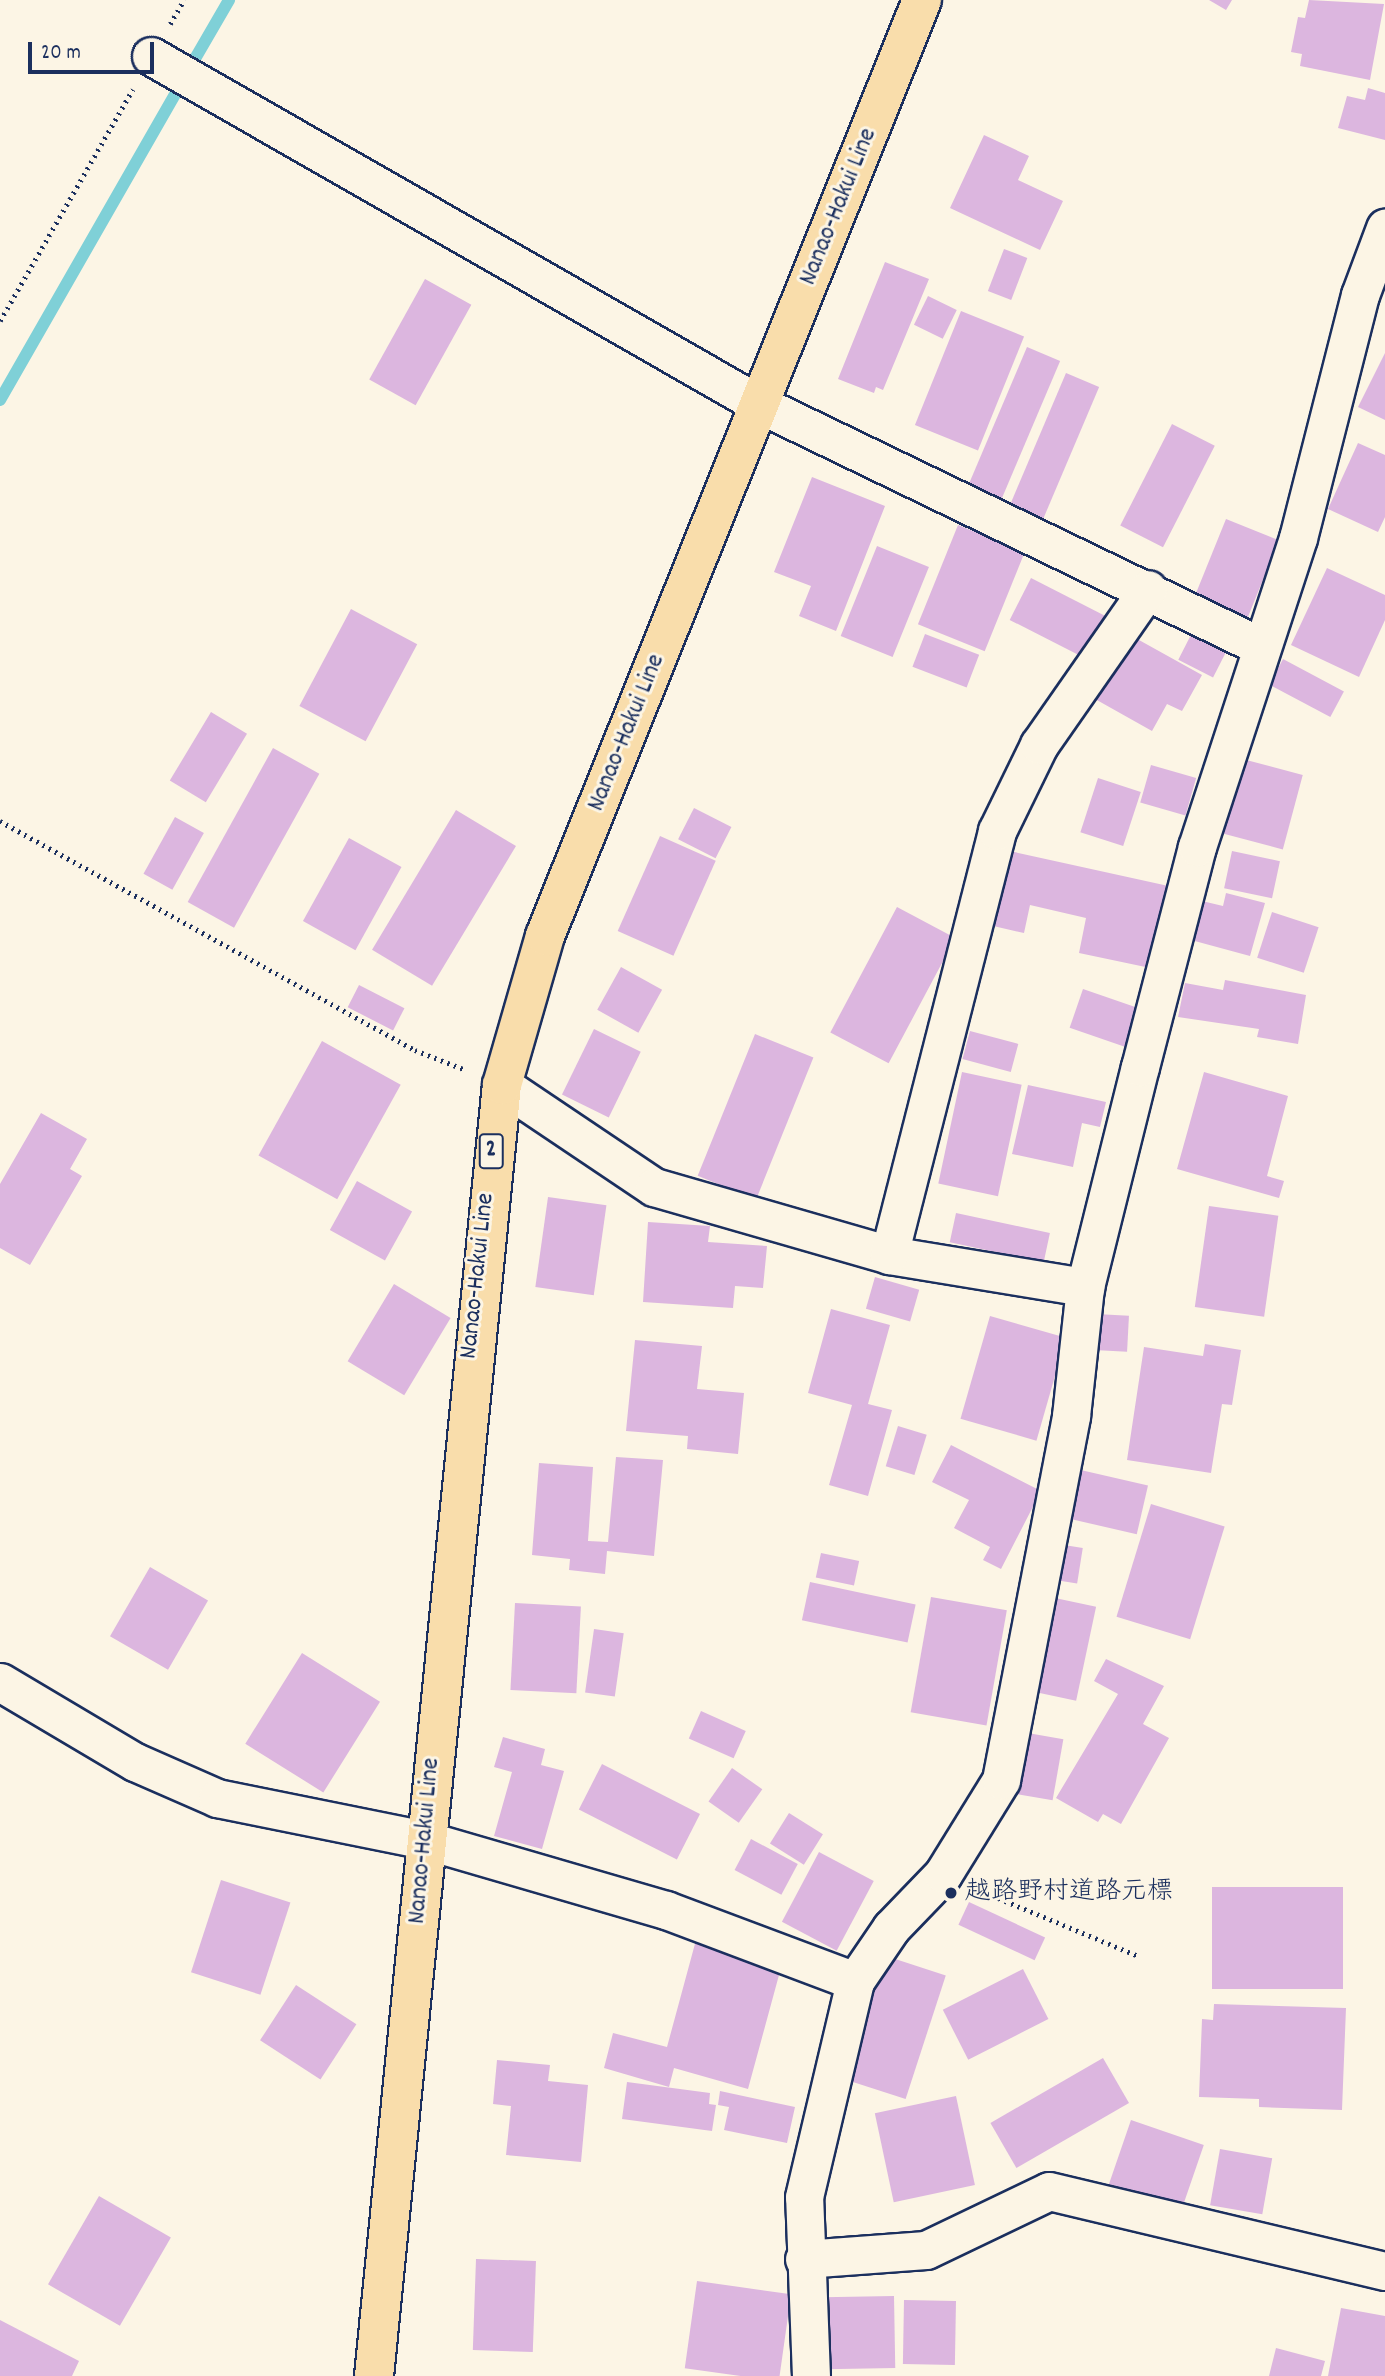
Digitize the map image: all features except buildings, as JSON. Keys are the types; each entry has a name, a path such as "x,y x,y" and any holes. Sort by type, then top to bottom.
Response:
{"main road":[{"name":"Nanao-Hakui Line","path":"374,2376 425,1840 502,1085 545,936 922,0"}],"street":[{"path":"151,56 759,404 1148,589 1260,646"},
{"path":"811,2376 804,2259 804,2197 855,1981 891,1928 943,1874 1001,1780 1071,1416 1085,1287 1197,847 1260,646 1298,538 1360,295 1385,228"},
{"path":"889,1255 997,831 1039,745 1148,589"},
{"path":"502,1085 654,1187 889,1255 1085,1287"},
{"path":"0,1682 135,1762 217,1798 425,1840 666,1910 855,1981"},
{"path":"804,2259 926,2250 1049,2191 1385,2271"}],"path":[{"path":"0,321 184,0"},
{"path":"0,821 415,1051 502,1085"},
{"path":"943,1874 1138,1956"}],"waterway":[{"path":"196,57 229,0"},
{"path":"0,400 175,95"}],"place":[{"name":"越路野村道路元標","path":"951,1893"}]}
